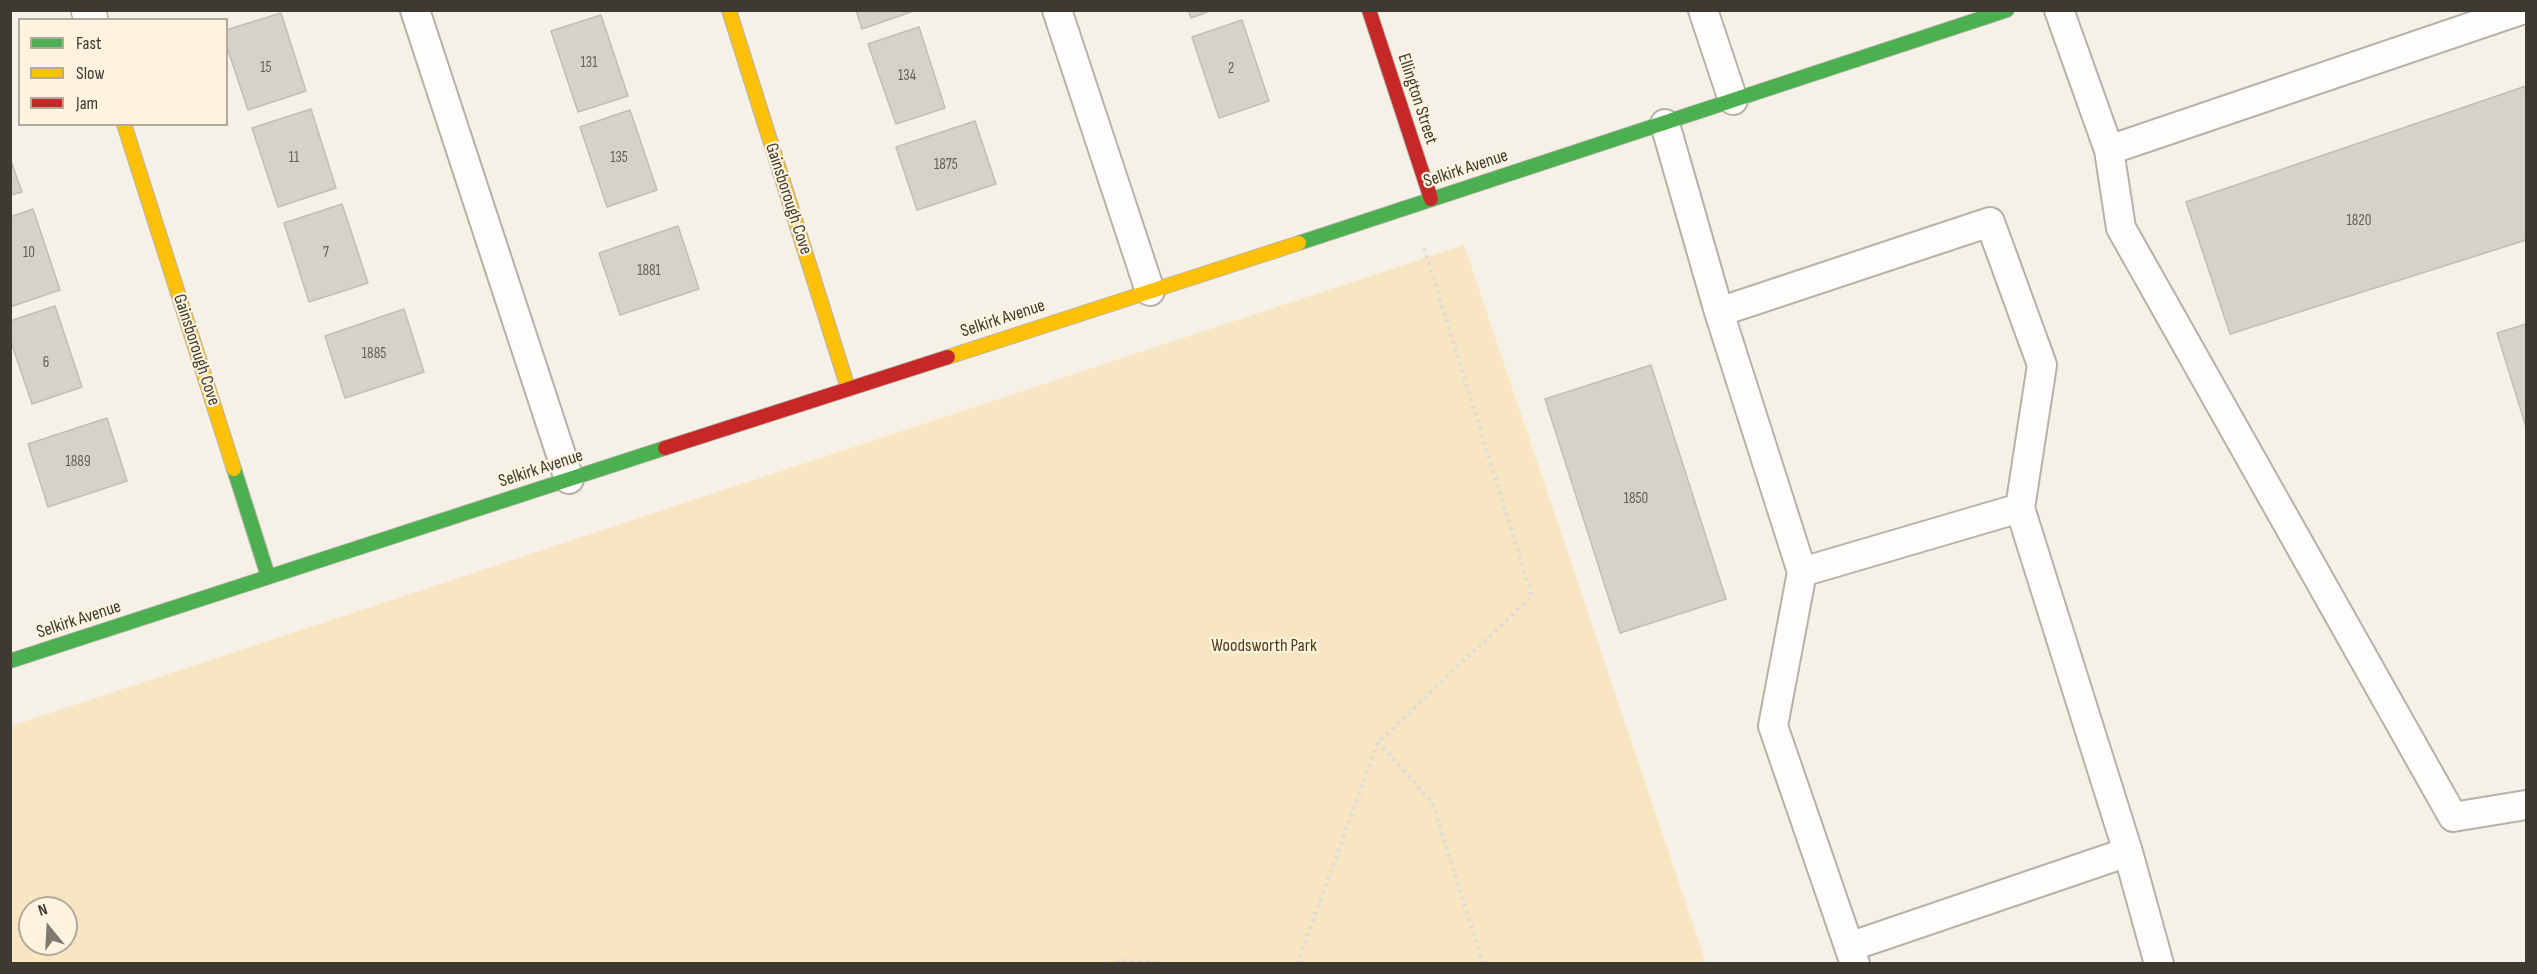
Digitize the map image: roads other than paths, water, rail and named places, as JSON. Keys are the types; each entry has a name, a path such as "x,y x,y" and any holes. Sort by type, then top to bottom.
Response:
{"street":[{"name":"Gainsborough Cove","path":"729,10 848,388"},
{"name":"Ellington Street","path":"1369,10 1431,200"},
{"name":"Selkirk Avenue","path":"10,661 1665,124 2004,11"},
{"name":"Gainsborough Cove","path":"125,126 268,576"}],"lane":[{"path":"415,10 569,479"},
{"path":"1057,10 1150,291"},
{"path":"1703,10 1733,100"},
{"path":"2059,10 2109,150 2121,228 2453,817 2526,806"},
{"path":"2109,150 2521,10"},
{"path":"1665,124 1719,312 1802,572 1773,726 1852,955 2128,852"},
{"path":"1719,312 1990,222 2042,365 2020,508 2128,852 2159,963"},
{"path":"1802,572 2020,508"}],"park label":[{"name":"Woodsworth Park","path":"1264,646"}]}
